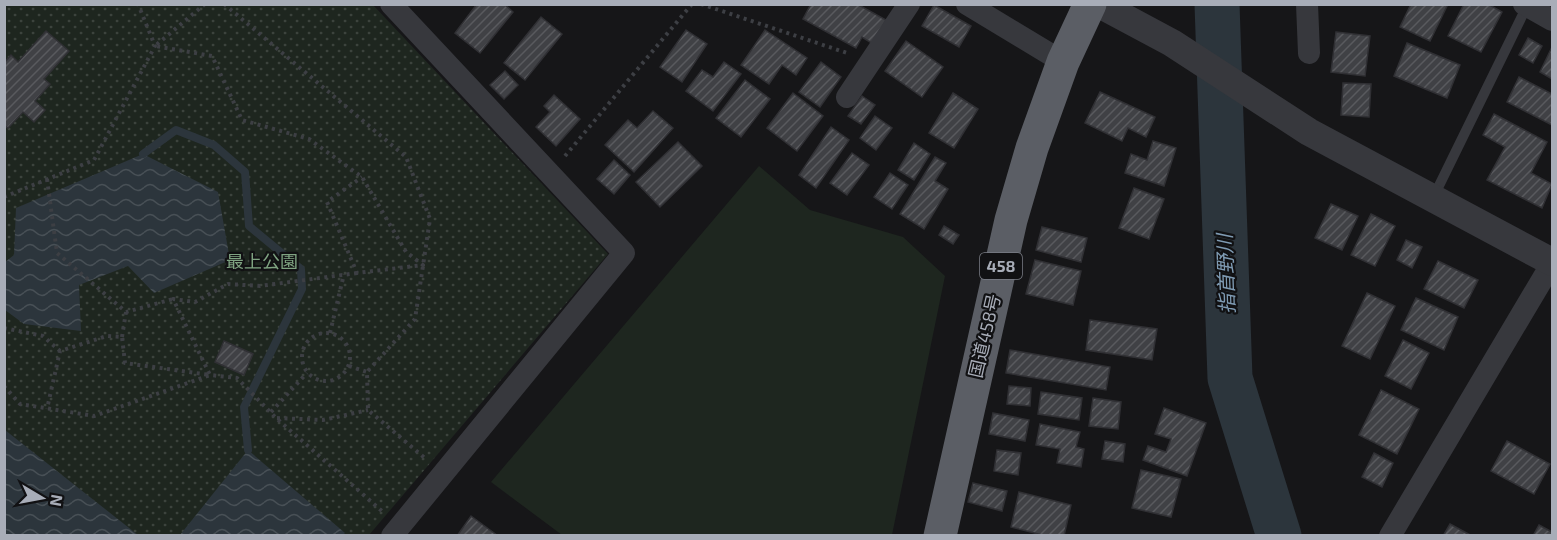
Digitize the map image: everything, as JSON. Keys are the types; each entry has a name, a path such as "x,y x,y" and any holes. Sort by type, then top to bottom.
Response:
{"highway":[{"name":"国道458号","path":"940,536 1011,219 1032,148 1063,62 1090,4"}],"street":[{"path":"391,4 624,254 396,531"},
{"path":"847,97 909,4"},
{"path":"967,4 1063,62"},
{"path":"1099,4 1172,43 1309,132 1552,263 1390,536"},
{"path":"1307,4 1309,53"},
{"path":"1525,5 1552,20"}],"lane":[{"path":"1432,199 1525,5"}],"path":[{"path":"138,4 155,46"},
{"path":"4,197 94,160 155,46 205,4"},
{"path":"224,4 406,157 430,219 415,319 367,372 368,410 444,474"},
{"path":"550,174 692,4"},
{"path":"701,4 871,61"},
{"path":"155,46 212,56 242,120 309,139 362,177 406,252 423,265"},
{"path":"357,273 327,202 362,177"},
{"path":"47,179 57,253 126,312"},
{"path":"126,312 173,299 195,302 228,284 260,286 423,265"},
{"path":"330,333 344,274"},
{"path":"173,299 210,375"},
{"path":"126,312 122,337 125,363 237,378 396,531"},
{"path":"4,328 43,336 60,351"},
{"path":"330,333 344,340 351,354 349,366 343,375 329,382 321,382 308,373 303,366 303,349 313,336 330,333"},
{"path":"60,351 107,336 122,337"},
{"path":"47,409 60,351"},
{"path":"349,366 367,372"},
{"path":"271,412 308,373"},
{"path":"4,386 20,404 94,416 210,375"},
{"path":"276,417 323,420 368,410"}],"green space":[{"name":"最上公園","path":"4,5 373,5 608,254 369,535 5,535"},
{"path":"759,166 810,210 903,237 945,276 892,535 562,535 491,482"}],"water":[{"path":"143,154 218,192 230,260 154,293 128,266 79,285 81,331 24,324 5,310 5,262 14,255 16,208"},
{"path":"5,430 138,535 5,535"},
{"path":"248,450 345,533 343,535 180,535"}],"building":[{"path":"477,4 504,4 513,12 480,53 455,33"},
{"path":"811,4 857,4 886,20 873,44 862,37 856,48 803,19"},
{"path":"1411,4 1448,4 1430,41 1400,27"},
{"path":"1464,4 1488,4 1502,12 1481,52 1448,36"},
{"path":"934,5 971,26 959,47 922,26"},
{"path":"541,17 562,34 525,80 504,63"},
{"path":"686,30 707,44 682,82 660,67"},
{"path":"765,30 807,58 796,75 782,65 769,84 741,65"},
{"path":"46,31 69,51 44,79 50,84 35,101 45,110 34,122 23,112 8,128 4,126 4,63 11,55 18,62"},
{"path":"1336,32 1370,36 1365,76 1331,72"},
{"path":"1528,38 1542,46 1533,63 1519,55"},
{"path":"906,41 943,67 922,97 885,71"},
{"path":"1407,43 1460,65 1447,98 1394,76"},
{"path":"1552,47 1552,79 1540,72"},
{"path":"724,62 741,74 713,111 686,91 702,70 713,77"},
{"path":"821,62 841,77 820,107 799,92"},
{"path":"505,71 518,85 504,99 490,85"},
{"path":"1519,77 1552,94 1552,125 1507,102"},
{"path":"745,80 770,99 741,137 716,118"},
{"path":"1343,83 1371,84 1369,117 1341,115"},
{"path":"1100,92 1155,117 1146,137 1128,128 1122,141 1085,123"},
{"path":"793,93 823,116 797,151 767,128"},
{"path":"953,93 978,109 954,148 929,133"},
{"path":"554,95 580,119 556,146 536,127 550,112 544,106"},
{"path":"862,96 875,105 861,124 848,116"},
{"path":"653,111 673,128 634,172 605,145 628,120 637,128"},
{"path":"1494,114 1547,142 1531,173 1552,184 1542,208 1487,180 1505,147 1483,135"},
{"path":"875,116 892,128 876,150 860,138"},
{"path":"831,127 849,140 816,188 799,175"},
{"path":"1153,141 1176,148 1164,186 1125,173 1131,154 1147,160"},
{"path":"678,142 702,166 660,207 636,182"},
{"path":"914,143 930,154 914,180 898,170"},
{"path":"852,153 869,165 847,195 830,183"},
{"path":"935,157 946,163 935,181 948,189 924,229 900,214"},
{"path":"614,160 630,175 614,194 597,179"},
{"path":"890,173 908,185 892,209 874,197"},
{"path":"1134,188 1164,199 1149,239 1119,228"},
{"path":"1331,204 1358,216 1342,250 1315,238"},
{"path":"1371,214 1395,226 1375,266 1351,255"},
{"path":"944,226 959,235 953,244 939,235"},
{"path":"1042,227 1087,238 1081,262 1036,250"},
{"path":"1406,240 1422,247 1412,268 1397,260"},
{"path":"1035,260 1081,271 1073,305 1026,294"},
{"path":"1438,261 1478,280 1464,308 1424,289"},
{"path":"1367,293 1395,306 1370,359 1342,346"},
{"path":"1416,298 1458,317 1444,350 1401,330"},
{"path":"1090,320 1157,329 1152,360 1086,350"},
{"path":"1403,340 1429,353 1411,389 1385,376"},
{"path":"224,341 253,354 244,375 215,362"},
{"path":"1010,350 1110,367 1106,390 1006,373"},
{"path":"1009,386 1031,388 1030,406 1007,404"},
{"path":"1381,390 1419,409 1397,454 1359,435"},
{"path":"1041,392 1082,398 1079,420 1038,414"},
{"path":"1093,398 1121,402 1118,429 1089,426"},
{"path":"1164,408 1206,423 1187,476 1143,460 1148,446 1166,452 1171,439 1155,434"},
{"path":"993,413 1029,420 1025,441 989,434"},
{"path":"1040,424 1080,432 1076,447 1084,449 1081,467 1057,463 1060,449 1036,445"},
{"path":"1105,441 1125,444 1123,462 1102,459"},
{"path":"1507,441 1550,464 1534,494 1491,471"},
{"path":"997,450 1021,453 1018,475 994,471"},
{"path":"1374,453 1393,463 1382,487 1362,477"},
{"path":"1141,470 1181,479 1171,517 1132,508"},
{"path":"973,483 1007,491 1002,511 968,502"},
{"path":"1019,492 1071,505 1064,536 1046,536 1011,527"},
{"path":"471,516 498,536 457,536"},
{"path":"1450,524 1472,536 1443,536"},
{"path":"1539,525 1552,532 1552,536 1533,536"}],"waterway":[{"name":"指首野川","path":"1217,4 1230,378 1279,536"},
{"path":"143,154 176,130 214,145 245,172 249,226 301,269 302,289 244,407 248,450"}]}
